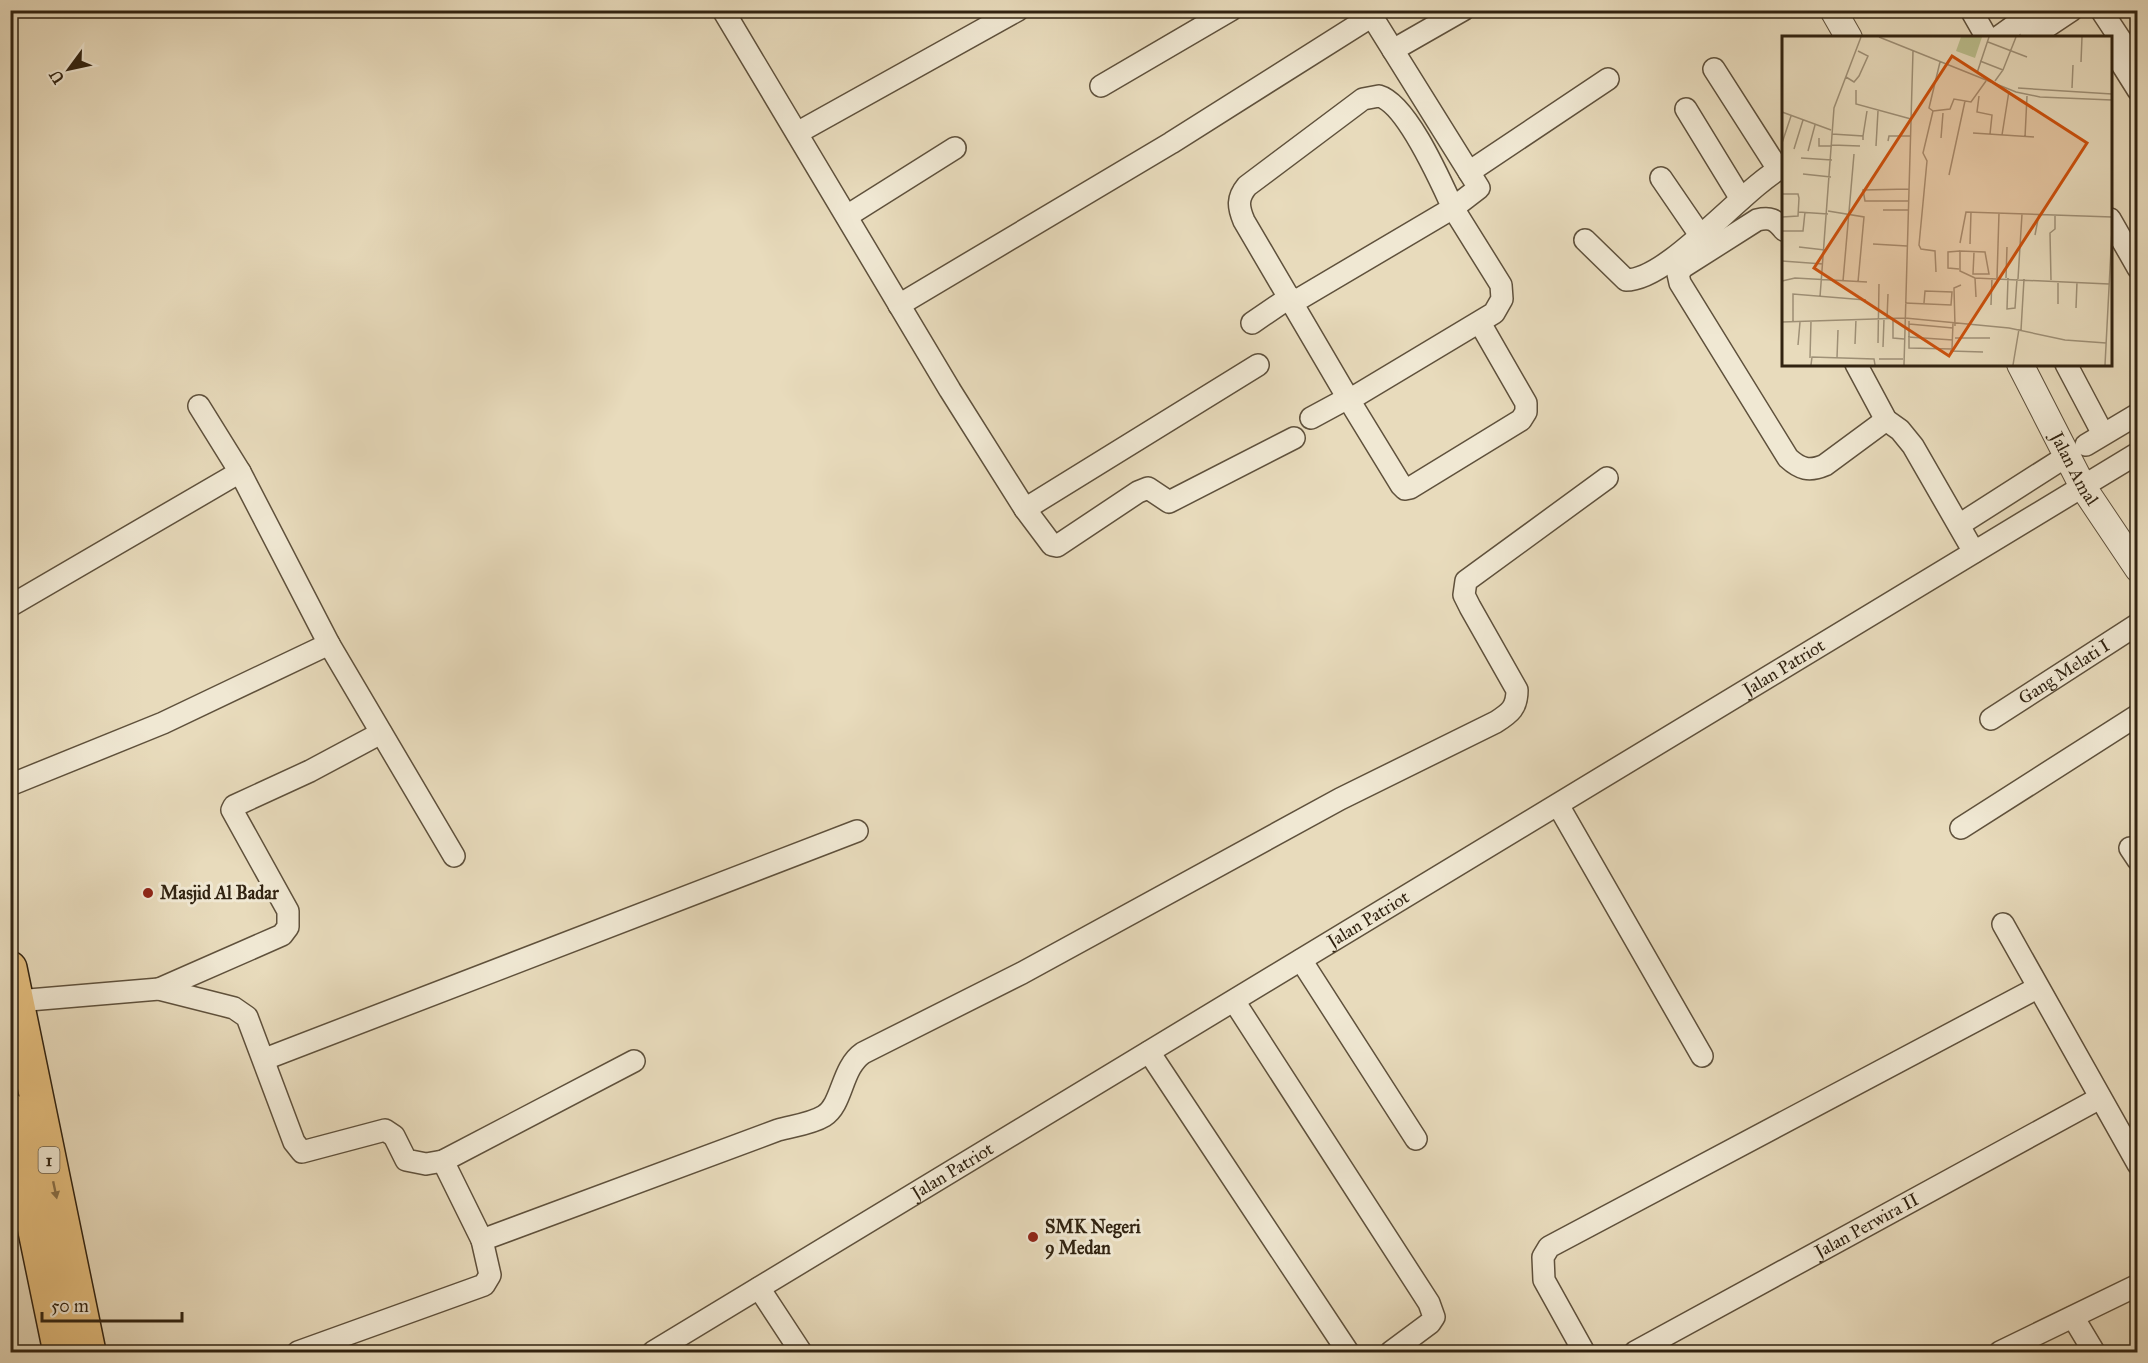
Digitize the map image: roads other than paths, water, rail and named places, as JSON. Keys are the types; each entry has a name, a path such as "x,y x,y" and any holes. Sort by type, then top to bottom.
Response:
{"highway":[{"name":"1","path":"10,968 17,1001 19,1103 60,1353"},
{"name":"1","path":"19,1103 89,1353"}],"street":[{"path":"797,133 1018,10"},
{"path":"1101,87 1231,10"},
{"path":"1393,50 1463,10"},
{"path":"1833,10 1848,36"},
{"path":"1971,10 1986,36"},
{"path":"2000,36 2036,10"},
{"path":"2033,36 2072,10"},
{"path":"2088,10 2104,36"},
{"path":"2101,10 2138,66"},
{"path":"728,12 899,305 1048,543 1057,546 1138,492 1148,488 1170,502 1294,438"},
{"path":"899,305 1172,143 1370,13 1479,188 1453,208 1252,322"},
{"path":"2112,49 2138,90"},
{"path":"1585,240 1622,276 1630,280 1644,277 1664,265 1781,168 1714,69"},
{"path":"1469,172 1608,79"},
{"path":"1311,418 1348,399 1480,323 1494,314 1502,299 1501,285 1453,208 1433,166 1397,106 1379,96 1363,99 1247,186 1240,195 1240,213 1348,399 1405,489 1521,420 1526,412 1526,403 1480,323"},
{"path":"1686,109 1741,199"},
{"path":"847,216 955,148"},
{"path":"1660,178 1700,235"},
{"path":"1782,228 1775,220 1768,218 1757,220 1683,267 1678,274 1680,284 1788,458 1796,465 1814,470 1825,465 1886,420"},
{"path":"2112,222 2138,268"},
{"path":"1025,509 1258,365"},
{"path":"1857,366 1886,420 1900,430 1913,446 1974,552"},
{"name":"Jalan Amal","path":"2022,366 2085,445 2083,486 2137,567"},
{"path":"2066,366 2085,445"},
{"path":"199,406 240,472 329,644 454,856"},
{"path":"1959,525 2138,414"},
{"name":"Jalan Patriot","path":"653,1353 2138,453"},
{"path":"10,606 240,472"},
{"path":"482,1240 778,1130 824,1116 833,1106 849,1068 863,1053 1022,973 1340,799 1496,722 1511,712 1517,702 1517,690 1464,595 1466,581 1607,477"},
{"name":"Gang Melati I","path":"1991,719 2138,624"},
{"path":"10,784 163,723 329,644"},
{"path":"1961,828 2138,716"},
{"path":"17,1001 159,989 282,935 288,927 288,911 232,810 234,806 310,771 381,733"},
{"path":"1558,805 1702,1056"},
{"path":"265,1059 857,831"},
{"path":"2003,924 2138,1164"},
{"path":"1301,960 1416,1139"},
{"path":"1584,1353 1544,1280 1543,1257 1549,1247 2037,988"},
{"path":"159,989 242,1012 247,1017 265,1059 294,1142 302,1152 385,1131 394,1136 406,1160 426,1164 443,1161 634,1061"},
{"path":"1234,1001 1429,1304 1434,1317 1430,1323 1391,1353"},
{"path":"1149,1052 1348,1353"},
{"name":"Jalan Perwira II","path":"1635,1353 2100,1098"},
{"path":"298,1353 484,1285 490,1275 482,1240 443,1161"},
{"path":"2000,1353 2138,1285"},
{"path":"759,1288 801,1353"},
{"path":"2073,1317 2094,1353"}],"place":[{"name":"Masjid Al Badar","path":"148,893"},
{"name":"SMK Negeri 9 Medan","path":"1033,1237"}]}
